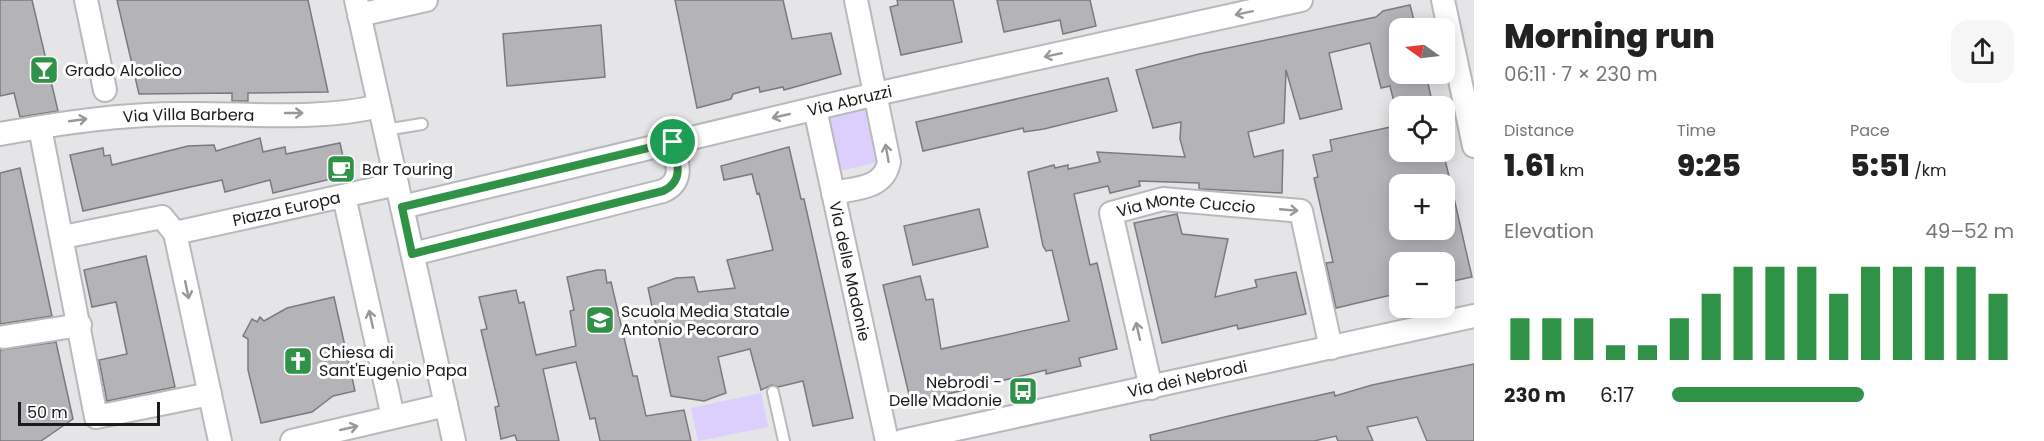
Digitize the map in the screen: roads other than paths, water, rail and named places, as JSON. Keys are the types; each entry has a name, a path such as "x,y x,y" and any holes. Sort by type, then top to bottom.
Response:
{"street":[{"path":"86,0 105,90"},
{"path":"426,0 358,8 454,441"},
{"name":"Via delle Madonie","path":"856,0 889,162 888,172 876,183 833,193 887,441"},
{"name":"Via Abruzzi","path":"402,207 876,94 1301,0"},
{"path":"1443,0 1474,146"},
{"name":"Via Villa Barbera","path":"0,134 108,117 346,113 380,106"},
{"path":"815,109 833,193"},
{"path":"42,138 63,237 96,417 210,394"},
{"path":"412,254 663,191 673,186 678,179 679,168 673,142"},
{"name":"Piazza Europa","path":"175,233 397,184"},
{"path":"344,196 393,417"},
{"name":"Via Monte Cuccio","path":"1151,388 1112,213 1163,200 1301,211 1331,348"},
{"path":"63,237 162,217 175,233 220,441"},
{"name":"Via dei Nebrodi","path":"902,441 1474,316"},
{"path":"4,337 80,325"},
{"path":"292,441 446,405"}],"lane":[{"path":"385,130 422,124"},
{"path":"773,392 784,441"}],"place":[{"name":"Grado Alcolico","path":"44,70"},
{"name":"Bar Touring","path":"341,169"},
{"name":"Scuola Media Statale Antonio Pecoraro","path":"600,320"},
{"name":"Chiesa di Sant'Eugenio Papa","path":"298,361"},
{"name":"Nebrodi - Delle Madonie","path":"1023,391"}]}
